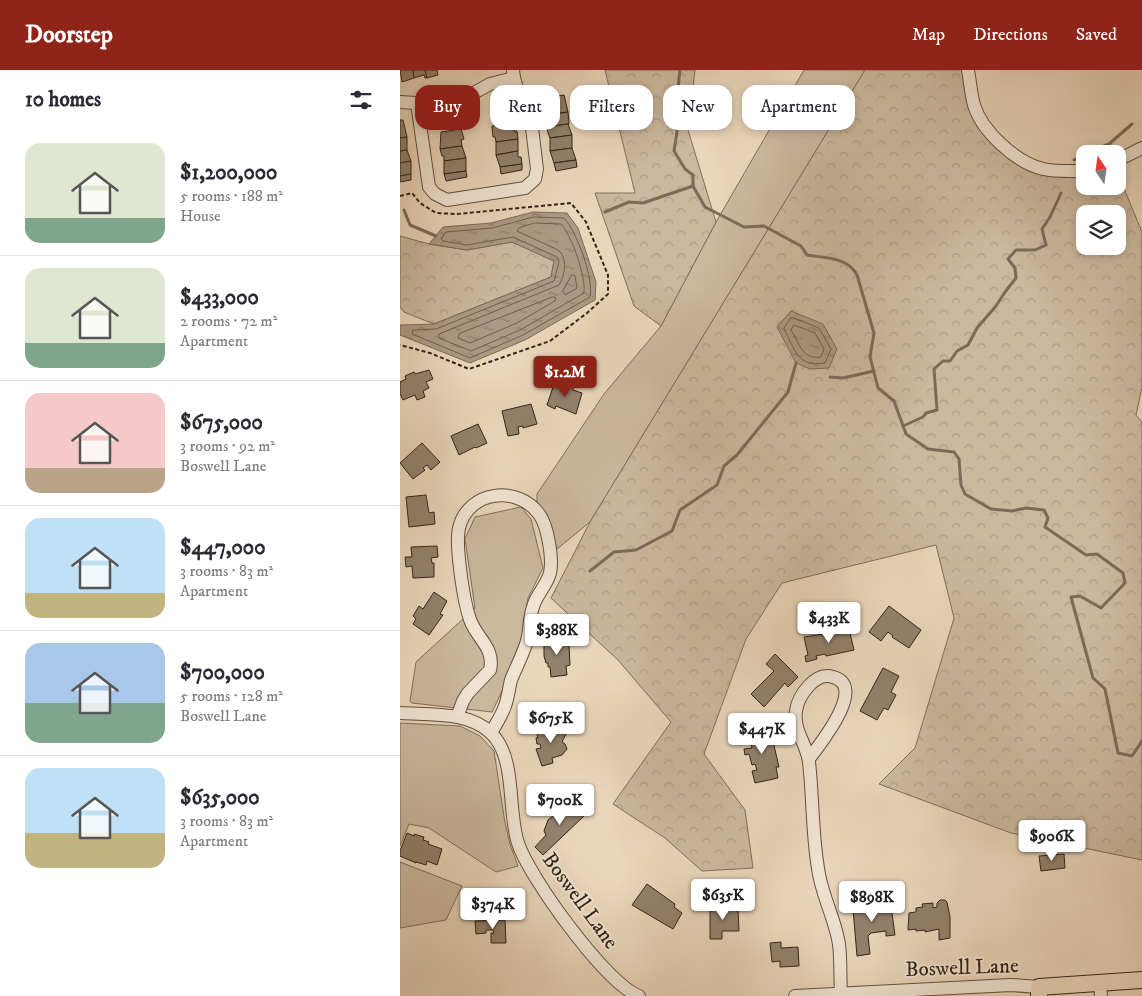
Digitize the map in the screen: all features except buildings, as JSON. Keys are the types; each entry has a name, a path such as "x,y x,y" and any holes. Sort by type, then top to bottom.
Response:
{"main road":[{"path":"1039,992 1100,989 1142,980"}],"street":[{"path":"968,70 974,104 982,123 994,138 1024,162 1058,172 1076,171"},
{"path":"420,130 429,187 435,194 447,200 525,188 535,179 537,169 532,128 520,98 514,74 480,89"},
{"path":"400,102 415,103"},
{"path":"1126,156 1142,148"},
{"path":"457,717 463,701 490,670 492,664 490,653 484,640 472,624 468,613 459,557 458,538 460,526 472,506 481,500 501,494 514,496 526,501 543,520 548,538 550,575 532,608 528,639 512,679 505,708 491,733"},
{"path":"808,759 831,729 845,697 845,688 835,677 826,676 819,678 810,685 800,697 795,723 808,759 818,870 839,944 841,993"},
{"name":"Boswell Lane","path":"400,713 457,717 474,722 491,733 498,742 505,757 513,820 518,842 529,868 558,910 602,966 618,982 639,996"},
{"name":"Boswell Lane","path":"795,996 1011,985 1039,992"}],"path":[{"path":"400,196 412,193 420,203 436,212 456,214 571,203 586,222 608,275 608,294 587,313 550,341 469,369 430,353 400,345"}],"green space":[{"path":"605,70 695,70 693,85 663,85 663,130 688,130 716,222 661,326 634,306 595,193 635,193 620,130 653,130 653,85 609,85"},
{"path":"804,70 865,70 855,86 795,85"},
{"path":"865,70 968,70 982,123 1024,162 1076,170 1076,195 1126,195 1126,193 1142,232 1142,387 1136,415 1142,422 1142,860 1011,833 879,784 915,748 954,618 936,545 782,583 746,639 704,754 745,810 753,868 702,871 665,838 613,804 671,722 618,660 551,598 590,522 828,130 855,130 855,86"},
{"path":"769,130 828,130 590,522 557,549 547,514 537,502 537,494 604,394 661,326 716,222"},
{"path":"400,236 429,244 467,250 512,242 554,261 551,277 434,324 404,312 400,307"},
{"path":"521,507 531,519 543,568 528,598 523,634 504,687 492,712 412,703 410,701 416,662 475,608 465,539 475,517"},
{"path":"400,723 460,726 480,736 494,751 505,823 518,866 496,872 429,828 409,824 400,846"},
{"path":"400,862 462,886 446,920 400,928"}],"water":[{"path":"533,212 567,213 578,228 596,282 595,300 525,340 470,363 400,335 400,325 434,324 551,277 554,261 512,242 467,250 429,244 443,227 491,223"},
{"path":"791,311 823,324 837,349 829,368 810,369 796,363 777,327"}],"waterway":[{"path":"680,70 677,97 677,132 674,151 685,169 693,175 693,186 705,207 744,227 764,226 801,246 807,255 835,259 853,269 857,275 874,333 870,357 878,388 894,401 906,434 928,449 954,452 959,459 961,485 965,494 991,509 1012,511 1026,508 1044,510 1048,518 1045,527 1086,555 1097,554 1123,573 1125,583 1101,608 1080,596 1071,597 1093,678 1105,689 1118,753 1132,756 1142,741"},
{"path":"1074,160 1109,144 1132,124"},
{"path":"605,212 629,202 643,203 693,186"},
{"path":"903,426 923,417 926,413 937,410 934,369 943,361 950,361 957,351 968,345 977,328 1016,278 1015,268 1008,259 1016,250 1035,250 1046,245 1042,229 1061,193"},
{"path":"404,210 410,225 436,236"},
{"path":"590,571 614,552 636,550 672,531 680,510 717,485 724,466 737,455 788,392 796,363"},
{"path":"830,377 843,378 874,371"}]}
